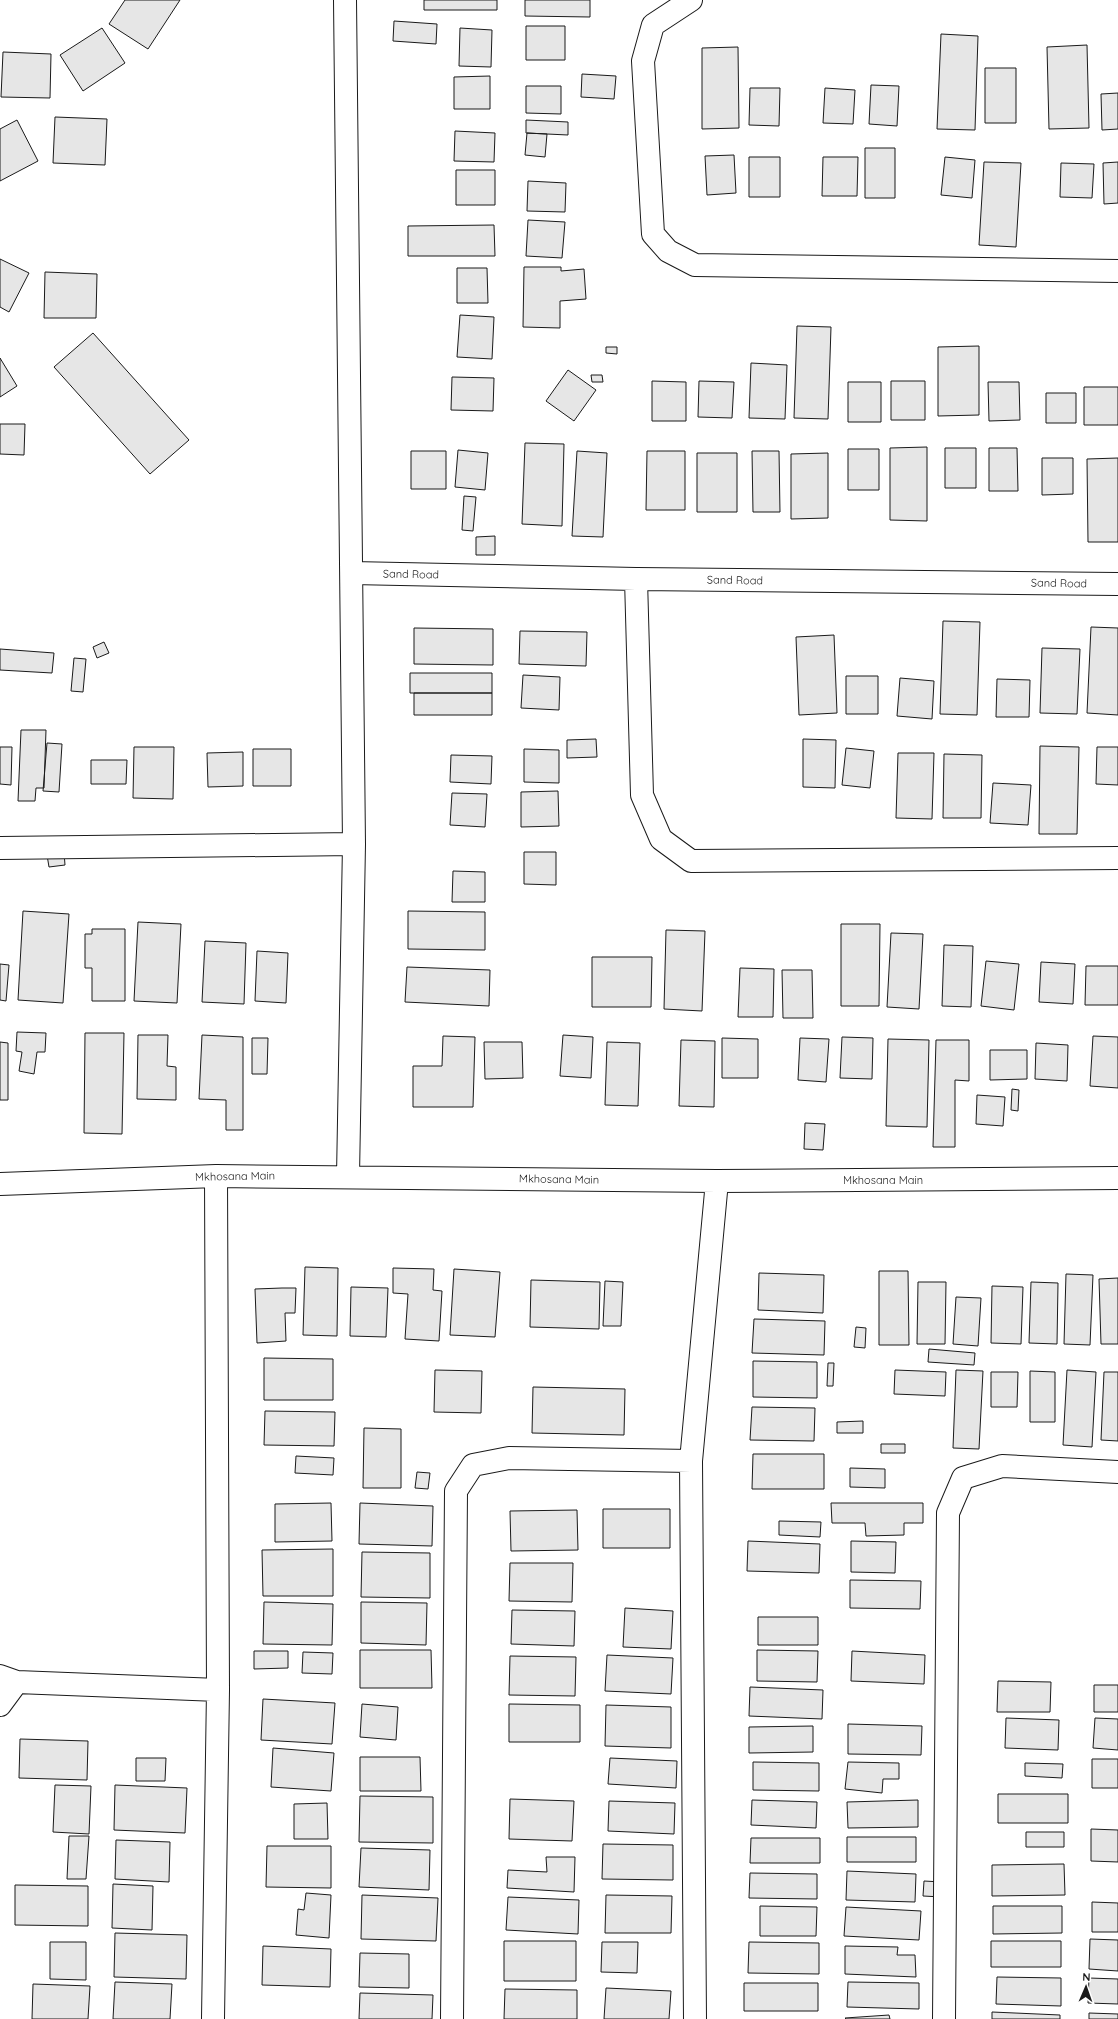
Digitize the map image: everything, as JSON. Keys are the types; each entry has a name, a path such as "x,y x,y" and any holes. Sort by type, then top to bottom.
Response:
{"street":[{"path":"345,0 354,844 348,1176"},
{"path":"691,0 653,25 643,61 653,234 668,252 695,265 1118,271"},
{"name":"Sand Road","path":"352,573 636,579 1118,584"},
{"path":"636,579 642,795 662,839 691,861 1118,858"},
{"path":"0,848 354,844"},
{"path":"213,2019 218,1690 216,1176"},
{"name":"Mkhosana Main","path":"0,1184 216,1176 348,1176 717,1181 1118,1178"},
{"path":"695,2019 691,1461 717,1181"},
{"path":"452,2019 456,1491 473,1465 509,1458 691,1461"},
{"path":"944,2019 948,1513 963,1478 1002,1466 1118,1472"},
{"path":"0,1705 8,1679 218,1690"}],"building":[{"path":"125,0 180,0 148,49 109,24"},
{"path":"424,0 497,0 497,10 424,10"},
{"path":"525,0 590,0 590,17 525,16"},
{"path":"394,21 437,24 436,44 393,41"},
{"path":"526,26 565,26 565,60 526,60"},
{"path":"102,28 125,63 83,91 60,55"},
{"path":"460,28 492,30 491,67 459,66"},
{"path":"941,34 978,36 975,130 937,129"},
{"path":"1087,45 1089,128 1049,129 1047,47"},
{"path":"738,47 739,128 702,129 702,48"},
{"path":"3,52 51,54 50,98 1,97"},
{"path":"985,68 1016,68 1016,123 985,123"},
{"path":"582,74 616,76 614,99 581,97"},
{"path":"490,76 490,109 454,109 454,77"},
{"path":"871,85 899,86 897,126 869,124"},
{"path":"526,86 561,86 561,114 526,113"},
{"path":"750,88 780,88 779,126 749,125"},
{"path":"825,88 855,90 853,124 823,123"},
{"path":"1118,93 1118,129 1102,130 1101,94"},
{"path":"55,117 107,119 105,165 53,163"},
{"path":"17,120 38,161 0,181 0,129"},
{"path":"526,120 568,122 568,135 526,133"},
{"path":"455,131 495,133 494,162 454,161"},
{"path":"527,133 547,134 545,157 525,155"},
{"path":"865,148 895,148 895,198 865,198"},
{"path":"734,155 736,193 707,195 705,156"},
{"path":"749,157 780,157 780,197 749,197"},
{"path":"823,157 858,157 857,196 822,196"},
{"path":"945,157 975,160 972,198 941,195"},
{"path":"984,162 1021,163 1016,247 979,245"},
{"path":"1118,162 1118,203 1104,204 1103,163"},
{"path":"1061,163 1094,164 1092,198 1060,197"},
{"path":"456,170 495,170 495,205 456,205"},
{"path":"528,181 566,183 565,212 527,211"},
{"path":"528,220 565,222 562,258 526,256"},
{"path":"494,225 495,256 408,256 408,226"},
{"path":"0,259 29,273 9,312 0,307"},
{"path":"524,267 561,267 561,271 584,269 586,299 560,301 560,328 523,327"},
{"path":"457,268 487,268 488,303 457,303"},
{"path":"45,272 97,274 96,318 44,318"},
{"path":"460,315 494,317 492,359 457,357"},
{"path":"797,326 831,327 828,419 794,418"},
{"path":"93,333 189,440 150,474 54,367"},
{"path":"979,346 979,415 938,416 938,347"},
{"path":"606,347 617,347 617,354 606,353"},
{"path":"0,358 17,386 0,397"},
{"path":"751,363 787,365 785,419 749,418"},
{"path":"568,370 596,390 574,421 546,401"},
{"path":"591,375 602,375 603,382 592,382"},
{"path":"452,377 494,378 493,411 451,410"},
{"path":"652,381 686,382 686,421 652,421"},
{"path":"699,381 734,382 732,418 698,417"},
{"path":"891,381 925,381 925,420 891,420"},
{"path":"848,382 881,382 881,422 848,422"},
{"path":"988,382 1019,382 1020,420 989,421"},
{"path":"1084,387 1118,387 1118,425 1084,425"},
{"path":"1046,393 1076,393 1076,423 1046,423"},
{"path":"0,424 25,424 24,455 0,454"},
{"path":"525,443 564,444 562,526 522,524"},
{"path":"927,447 927,521 890,520 890,448"},
{"path":"945,448 976,448 976,488 945,488"},
{"path":"989,448 1017,448 1018,491 989,491"},
{"path":"848,449 879,449 879,490 848,490"},
{"path":"458,450 488,453 485,490 455,487"},
{"path":"411,451 446,451 446,489 411,489"},
{"path":"577,451 607,453 603,537 572,536"},
{"path":"647,451 685,451 685,510 646,510"},
{"path":"752,451 779,451 780,512 753,512"},
{"path":"697,453 737,453 737,512 697,512"},
{"path":"828,453 828,518 791,519 791,454"},
{"path":"1042,458 1073,458 1073,494 1042,495"},
{"path":"1118,458 1118,542 1088,542 1087,459"},
{"path":"464,496 476,497 473,531 462,530"},
{"path":"495,536 495,555 476,555 476,537"},
{"path":"943,621 980,622 977,715 940,714"},
{"path":"1091,627 1118,628 1118,715 1087,713"},
{"path":"414,628 493,629 493,665 414,664"},
{"path":"520,631 587,632 586,666 519,664"},
{"path":"834,635 837,713 799,715 796,637"},
{"path":"104,642 109,653 97,658 93,647"},
{"path":"1042,648 1080,649 1077,714 1040,713"},
{"path":"0,649 54,653 52,673 0,670"},
{"path":"74,658 86,659 83,692 71,691"},
{"path":"410,673 492,673 492,693 410,693"},
{"path":"523,675 560,677 559,710 521,708"},
{"path":"846,676 878,676 878,714 846,714"},
{"path":"900,678 934,681 932,719 897,716"},
{"path":"997,679 1030,680 1029,717 996,717"},
{"path":"414,693 492,693 492,715 414,715"},
{"path":"21,730 46,730 44,788 36,788 35,801 18,801"},
{"path":"596,739 597,757 567,758 567,740"},
{"path":"803,739 836,740 835,788 803,787"},
{"path":"47,743 62,744 59,792 43,791"},
{"path":"1040,746 1079,747 1077,834 1039,834"},
{"path":"0,747 12,747 11,785 0,784"},
{"path":"134,747 174,747 173,799 133,798"},
{"path":"1097,747 1118,747 1118,785 1096,784"},
{"path":"846,748 874,751 870,788 842,785"},
{"path":"253,749 291,749 291,786 253,786"},
{"path":"524,749 559,750 559,783 524,782"},
{"path":"243,752 243,786 208,787 207,753"},
{"path":"898,753 934,753 932,819 896,818"},
{"path":"944,754 982,755 981,818 943,818"},
{"path":"451,755 492,756 491,784 450,782"},
{"path":"91,760 127,760 126,784 91,784"},
{"path":"993,783 1031,785 1028,825 990,823"},
{"path":"558,791 559,826 521,827 521,792"},
{"path":"452,793 487,794 485,827 450,825"},
{"path":"64,852 65,865 49,867 47,855"},
{"path":"524,852 556,852 556,885 524,884"},
{"path":"453,871 485,872 485,902 452,902"},
{"path":"23,911 69,914 63,1003 18,1000"},
{"path":"408,911 485,912 485,950 408,949"},
{"path":"138,922 181,924 177,1003 134,1001"},
{"path":"841,924 880,924 879,1006 841,1006"},
{"path":"92,929 125,929 125,1001 92,1001 92,968 85,968 85,934 92,934"},
{"path":"666,930 705,931 702,1011 664,1009"},
{"path":"891,933 923,934 919,1009 887,1007"},
{"path":"205,941 246,943 244,1004 202,1002"},
{"path":"944,945 973,946 971,1007 942,1006"},
{"path":"257,951 288,953 286,1003 255,1001"},
{"path":"592,957 652,957 651,1007 592,1007"},
{"path":"986,961 1019,964 1014,1010 981,1006"},
{"path":"1041,962 1075,964 1073,1004 1039,1002"},
{"path":"0,964 9,965 6,1001 0,1000"},
{"path":"1086,966 1118,966 1118,1005 1085,1005"},
{"path":"407,967 490,970 489,1006 405,1002"},
{"path":"740,968 774,969 773,1017 738,1017"},
{"path":"782,970 812,970 813,1018 783,1018"},
{"path":"17,1032 46,1033 45,1052 37,1052 34,1074 19,1071 22,1052 16,1051"},
{"path":"85,1033 124,1033 122,1134 84,1133"},
{"path":"138,1035 168,1035 167,1066 176,1067 176,1100 137,1099"},
{"path":"202,1035 243,1037 243,1130 226,1130 226,1100 199,1099"},
{"path":"563,1035 593,1037 591,1078 560,1076"},
{"path":"443,1036 475,1037 473,1107 413,1107 413,1066 442,1066"},
{"path":"1093,1036 1118,1037 1118,1088 1090,1086"},
{"path":"842,1037 873,1038 872,1079 840,1078"},
{"path":"252,1038 268,1038 267,1074 252,1074"},
{"path":"722,1038 758,1039 758,1078 722,1078"},
{"path":"800,1038 829,1039 826,1082 798,1080"},
{"path":"888,1039 929,1040 927,1127 886,1126"},
{"path":"681,1040 715,1041 714,1107 679,1106"},
{"path":"936,1040 969,1040 969,1081 955,1080 955,1147 933,1147"},
{"path":"0,1042 8,1043 8,1100 0,1100"},
{"path":"484,1042 522,1042 523,1078 485,1079"},
{"path":"607,1042 640,1043 638,1106 605,1105"},
{"path":"1036,1043 1068,1045 1067,1081 1035,1079"},
{"path":"990,1050 1027,1050 1027,1079 990,1080"},
{"path":"1012,1089 1019,1090 1018,1111 1011,1110"},
{"path":"977,1095 1005,1097 1003,1126 976,1124"},
{"path":"805,1123 825,1124 823,1150 804,1149"},
{"path":"305,1267 338,1268 337,1336 303,1335"},
{"path":"393,1268 434,1269 433,1290 442,1291 439,1341 405,1339 408,1294 393,1293"},
{"path":"454,1269 500,1272 495,1337 450,1335"},
{"path":"879,1271 908,1271 909,1345 879,1345"},
{"path":"759,1273 824,1275 823,1313 758,1310"},
{"path":"1066,1274 1093,1275 1090,1345 1064,1344"},
{"path":"1118,1278 1118,1344 1101,1344 1099,1279"},
{"path":"531,1280 600,1282 599,1329 530,1327"},
{"path":"605,1281 623,1282 621,1326 603,1326"},
{"path":"918,1282 946,1282 945,1344 917,1344"},
{"path":"1031,1282 1058,1283 1057,1344 1029,1343"},
{"path":"992,1286 1023,1287 1021,1344 991,1343"},
{"path":"351,1287 388,1288 386,1337 350,1336"},
{"path":"296,1288 295,1313 285,1313 286,1341 257,1343 255,1289"},
{"path":"956,1297 981,1298 978,1346 953,1344"},
{"path":"754,1319 825,1321 824,1355 752,1353"},
{"path":"856,1327 866,1328 865,1348 854,1347"},
{"path":"929,1349 975,1353 974,1365 928,1362"},
{"path":"264,1358 333,1359 333,1400 264,1400"},
{"path":"753,1361 817,1362 817,1398 753,1397"},
{"path":"828,1363 834,1363 833,1386 827,1386"},
{"path":"435,1370 482,1371 481,1413 434,1412"},
{"path":"895,1370 946,1372 945,1396 894,1394"},
{"path":"956,1370 983,1371 979,1449 953,1448"},
{"path":"1067,1370 1096,1372 1092,1447 1063,1445"},
{"path":"1030,1371 1055,1372 1055,1422 1030,1422"},
{"path":"991,1372 1018,1372 1017,1407 991,1407"},
{"path":"1104,1372 1118,1372 1118,1441 1101,1440"},
{"path":"533,1387 625,1389 624,1435 532,1433"},
{"path":"752,1407 815,1408 814,1441 750,1440"},
{"path":"265,1411 335,1412 334,1446 264,1445"},
{"path":"863,1421 863,1433 837,1433 837,1422"},
{"path":"364,1428 401,1429 401,1488 363,1488"},
{"path":"881,1444 905,1444 905,1453 881,1453"},
{"path":"753,1454 824,1454 824,1489 752,1489"},
{"path":"296,1456 334,1458 333,1475 295,1473"},
{"path":"850,1468 885,1469 885,1488 850,1487"},
{"path":"417,1472 430,1473 428,1489 415,1488"},
{"path":"331,1503 332,1541 275,1542 275,1504"},
{"path":"360,1503 433,1506 432,1546 359,1544"},
{"path":"831,1503 923,1503 923,1523 904,1523 904,1535 866,1536 865,1523 832,1523"},
{"path":"603,1509 670,1509 670,1548 603,1548"},
{"path":"577,1510 578,1550 511,1551 510,1511"},
{"path":"779,1521 821,1522 820,1537 779,1535"},
{"path":"748,1541 820,1544 819,1573 747,1571"},
{"path":"851,1541 896,1542 895,1573 851,1572"},
{"path":"333,1549 333,1596 263,1596 262,1550"},
{"path":"362,1552 430,1553 430,1598 361,1597"},
{"path":"510,1563 573,1563 572,1602 509,1601"},
{"path":"850,1580 921,1581 920,1609 850,1608"},
{"path":"264,1602 333,1604 332,1645 263,1644"},
{"path":"361,1602 427,1603 426,1645 361,1643"},
{"path":"625,1608 673,1611 671,1649 623,1647"},
{"path":"512,1610 575,1611 574,1646 511,1644"},
{"path":"758,1617 818,1617 818,1645 758,1645"},
{"path":"360,1650 431,1650 432,1688 360,1688"},
{"path":"757,1650 818,1651 817,1682 757,1681"},
{"path":"254,1651 288,1651 288,1668 254,1669"},
{"path":"852,1651 925,1655 924,1684 851,1681"},
{"path":"303,1652 333,1653 332,1674 302,1673"},
{"path":"607,1655 673,1658 671,1694 605,1691"},
{"path":"510,1656 576,1657 575,1696 509,1695"},
{"path":"998,1681 1051,1682 1050,1712 997,1712"},
{"path":"1094,1685 1118,1685 1118,1712 1094,1712"},
{"path":"750,1687 823,1690 822,1719 749,1716"},
{"path":"263,1699 335,1703 332,1744 261,1740"},
{"path":"362,1704 398,1707 396,1740 360,1737"},
{"path":"509,1704 580,1705 580,1742 509,1742"},
{"path":"606,1705 671,1707 671,1748 605,1746"},
{"path":"1006,1718 1059,1720 1058,1750 1005,1748"},
{"path":"1095,1718 1118,1719 1118,1750 1093,1748"},
{"path":"848,1724 922,1726 921,1755 848,1754"},
{"path":"813,1726 813,1752 749,1753 749,1727"},
{"path":"20,1739 88,1741 87,1780 19,1778"},
{"path":"273,1748 334,1753 331,1791 271,1787"},
{"path":"360,1757 420,1757 421,1791 360,1791"},
{"path":"136,1758 166,1758 165,1781 136,1781"},
{"path":"610,1758 677,1761 676,1788 608,1784"},
{"path":"1092,1759 1118,1759 1118,1788 1092,1788"},
{"path":"753,1762 819,1763 819,1791 753,1790"},
{"path":"848,1762 899,1763 899,1779 883,1779 882,1793 845,1789"},
{"path":"1025,1763 1063,1764 1062,1778 1025,1776"},
{"path":"55,1785 91,1786 89,1834 53,1832"},
{"path":"115,1785 187,1788 185,1833 114,1830"},
{"path":"998,1794 1068,1794 1068,1823 998,1823"},
{"path":"360,1796 433,1797 433,1843 359,1842"},
{"path":"510,1799 574,1801 572,1841 509,1839"},
{"path":"752,1800 817,1802 816,1828 751,1825"},
{"path":"918,1800 918,1827 848,1828 847,1802"},
{"path":"609,1801 675,1803 674,1834 608,1831"},
{"path":"327,1803 328,1839 294,1839 294,1804"},
{"path":"1091,1829 1118,1830 1118,1862 1091,1861"},
{"path":"1026,1832 1064,1832 1064,1847 1026,1847"},
{"path":"69,1836 89,1836 86,1879 67,1879"},
{"path":"847,1837 916,1837 916,1862 847,1862"},
{"path":"751,1838 820,1838 820,1863 750,1863"},
{"path":"116,1840 170,1842 169,1882 115,1879"},
{"path":"603,1844 673,1845 673,1880 602,1879"},
{"path":"267,1846 331,1846 331,1888 266,1887"},
{"path":"361,1848 430,1850 429,1890 359,1887"},
{"path":"546,1857 575,1857 574,1892 507,1888 508,1870 547,1872"},
{"path":"1064,1864 1065,1895 992,1896 992,1865"},
{"path":"847,1871 916,1874 915,1902 846,1900"},
{"path":"750,1873 817,1874 817,1899 749,1898"},
{"path":"924,1881 942,1882 942,1897 923,1896"},
{"path":"113,1884 153,1886 152,1930 112,1928"},
{"path":"15,1885 88,1886 88,1926 15,1925"},
{"path":"306,1893 331,1895 329,1938 296,1935 298,1909 304,1910"},
{"path":"362,1895 438,1898 436,1941 361,1939"},
{"path":"606,1895 672,1896 671,1933 605,1933"},
{"path":"508,1897 579,1900 578,1934 506,1930"},
{"path":"1092,1902 1118,1903 1118,1932 1092,1932"},
{"path":"760,1906 817,1907 816,1936 760,1936"},
{"path":"993,1906 1062,1906 1062,1933 993,1934"},
{"path":"846,1907 921,1911 919,1940 844,1936"},
{"path":"115,1933 187,1935 186,1979 114,1977"},
{"path":"1090,1939 1118,1940 1118,1971 1089,1969"},
{"path":"504,1941 576,1941 576,1981 504,1981"},
{"path":"991,1941 1061,1941 1061,1967 991,1967"},
{"path":"50,1942 86,1942 86,1980 50,1979"},
{"path":"602,1942 638,1942 637,1973 601,1972"},
{"path":"749,1942 819,1943 819,1974 748,1973"},
{"path":"263,1946 331,1949 330,1987 262,1985"},
{"path":"845,1946 898,1947 897,1955 915,1955 916,1977 845,1974"},
{"path":"360,1953 409,1954 409,1988 359,1987"},
{"path":"997,1977 1061,1978 1061,2006 996,2004"},
{"path":"1089,1978 1118,1979 1118,2004 1088,2003"},
{"path":"115,1982 172,1984 170,2019 113,2019"},
{"path":"848,1982 919,1983 919,2009 847,2007"},
{"path":"744,1983 818,1983 818,2011 744,2011"},
{"path":"33,1984 90,1986 88,2019 32,2019"},
{"path":"606,1988 671,1991 669,2019 604,2019"},
{"path":"505,1989 577,1990 577,2019 504,2019"},
{"path":"360,1993 433,1995 432,2019 359,2019"},
{"path":"992,2012 1060,2015 1060,2019 992,2019"},
{"path":"1089,2013 1118,2014 1118,2019 1089,2019"},
{"path":"889,2015 890,2019 845,2018"}]}
